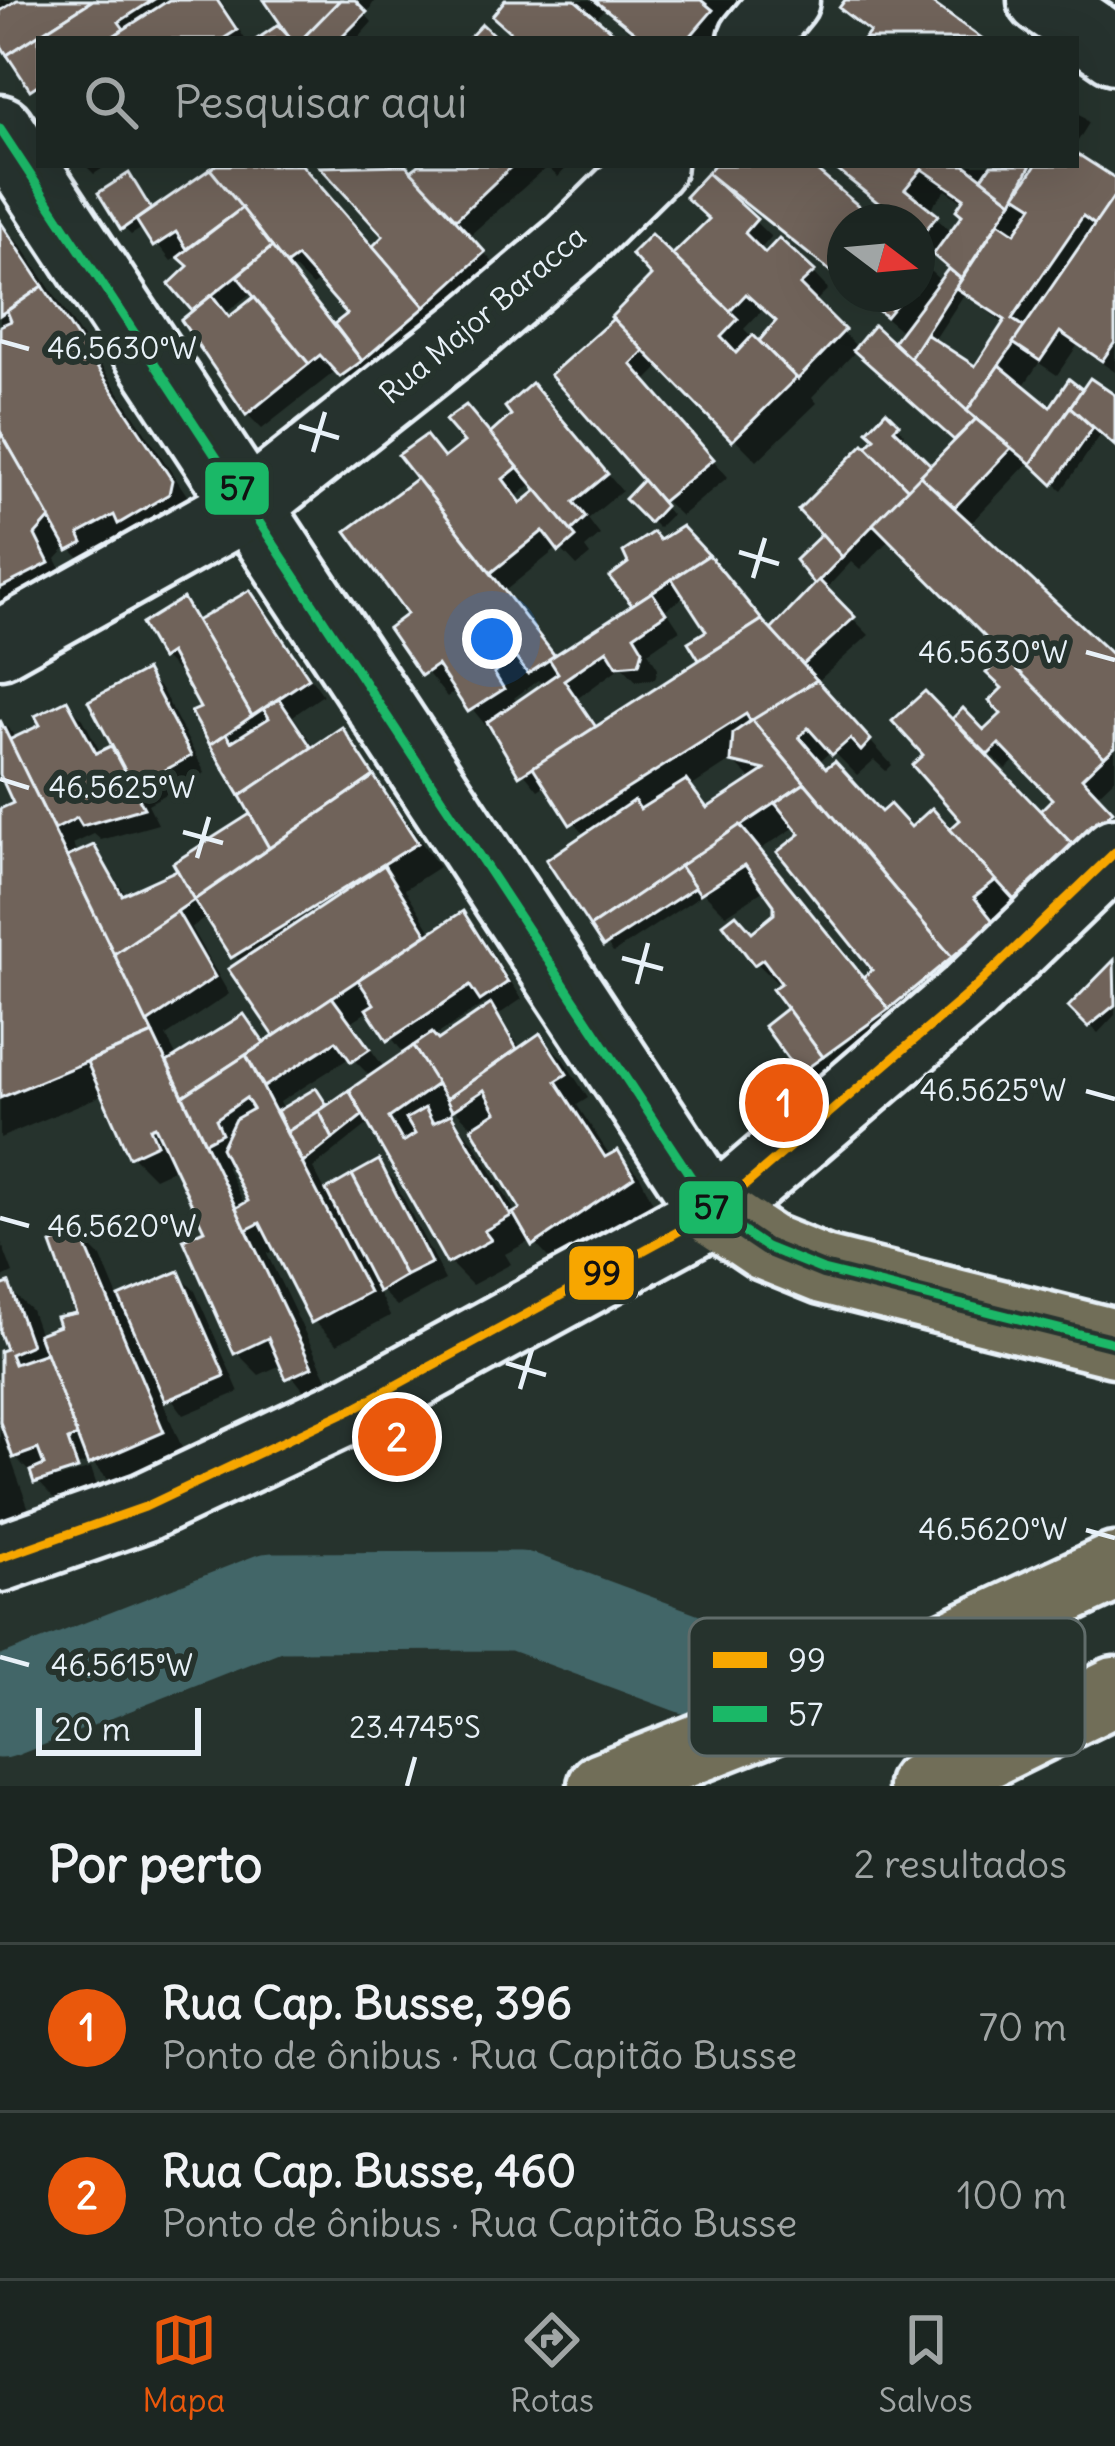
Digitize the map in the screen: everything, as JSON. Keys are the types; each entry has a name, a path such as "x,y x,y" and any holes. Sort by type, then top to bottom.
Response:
{"highway":[{"path":"714,1212 766,1246 823,1270 1115,1342"},
{"path":"1005,1618 1115,1567"},
{"path":"1085,1706 1115,1691"},
{"path":"602,1786 689,1752"},
{"path":"922,1786 983,1756"}],"street":[{"path":"756,36 785,0"},
{"path":"1042,0 1115,50"},
{"path":"0,129 714,1212"},
{"name":"Rua Major Baracca","path":"0,644 250,504 489,315 649,168"},
{"path":"0,1558 145,1507 356,1407 714,1212 969,993 1115,852"}],"building":[{"path":"17,0 93,0 7,55 0,44 0,11"},
{"path":"93,0 153,0 119,22 124,29 114,36 37,36"},
{"path":"169,0 217,0 237,30 228,36 114,36"},
{"path":"264,0 340,0 305,36 289,36"},
{"path":"340,0 355,0 367,12 343,36 305,36"},
{"path":"505,0 575,0 617,36 515,36 492,16"},
{"path":"594,0 701,0 713,10 691,36 638,35"},
{"path":"845,0 928,0 979,36 867,36 870,32 839,8"},
{"path":"482,24 495,36 471,36"},
{"path":"278,25 288,36 262,36"},
{"path":"36,36 36,86 30,90 7,55"},
{"path":"1079,155 1115,178 1115,195 1095,225 1083,216 1012,319 1025,328 967,411 910,358 926,334 975,366 1005,320 956,288 999,222 1015,233 1033,206 1016,195 1034,168 1079,168"},
{"path":"305,168 425,307 362,361 334,324 347,314 297,257 286,265 210,169"},
{"path":"321,168 409,168 485,252 425,307 373,246 383,236"},
{"path":"415,168 510,168 456,219 411,171"},
{"path":"711,168 814,168 857,204 827,204 827,269 707,173"},
{"path":"835,168 969,168 1012,201 961,279 935,252 962,215 956,210 964,198 922,169 905,189 924,204 880,204"},
{"path":"989,168 1029,168 1012,201 982,178"},
{"path":"210,169 242,208 187,249 176,232 153,247 136,220"},
{"path":"129,173 151,209 121,230 98,193"},
{"path":"707,173 757,219 745,233 765,253 779,238 815,271 800,285 845,330 798,379 759,341 776,321 746,294 730,311 672,255 709,219 685,197"},
{"path":"1115,195 1115,342 1102,361 1060,332 1040,361 1013,343"},
{"path":"242,208 272,247 192,311 169,284 188,266 178,257"},
{"path":"0,221 43,286 0,315"},
{"path":"651,234 738,319 721,337 736,353 753,335 796,378 732,441 611,317 651,276 631,254"},
{"path":"272,247 362,361 340,377 320,355 309,364 237,276"},
{"path":"948,269 961,279 910,358 893,342 916,312 935,312 935,286"},
{"path":"43,286 172,480 169,494 118,524 114,515 79,534 83,543 68,551 0,431 0,326 11,321 7,311"},
{"path":"212,295 229,317 254,297 309,364 246,415 181,320"},
{"path":"613,319 644,351 631,364 714,459 662,502 550,375"},
{"path":"874,325 976,419 954,440 853,350"},
{"path":"999,365 1050,407 1069,379 1082,389 1031,464 967,411"},
{"path":"1090,378 1115,395 1115,446 1070,407"},
{"path":"532,383 608,474 574,502 586,517 571,531 490,434 511,415 505,407"},
{"path":"466,405 518,467 503,479 521,503 537,490 576,537 559,552 543,531 491,573 398,455 426,435 444,458 464,442 445,420"},
{"path":"1070,407 1093,428 1053,485 1031,464"},
{"path":"886,411 899,424 894,429 931,465 908,489 866,447 875,438 867,431"},
{"path":"976,419 1011,448 955,507 920,476"},
{"path":"0,431 50,518 35,535 49,563 0,588"},
{"path":"864,444 908,489 842,557 798,510"},
{"path":"920,476 1115,657 1115,747 1104,757 873,524"},
{"path":"417,478 555,656 528,674 515,657 494,673 504,689 468,712 437,665 421,676 388,628 407,614 346,531"},
{"path":"643,480 665,506 649,523 625,499"},
{"path":"682,526 709,555 632,605 609,577 628,563 623,552 653,532 660,540"},
{"path":"822,534 842,557 815,585 795,560"},
{"path":"709,555 762,620 699,660 688,642 706,631 672,579"},
{"path":"819,580 855,617 802,665 771,630"},
{"path":"250,590 309,678 252,716 196,621"},
{"path":"652,592 666,613 634,635 643,650 639,664 617,666 607,650 564,680 596,727 519,776 487,722 558,673 549,659"},
{"path":"183,598 252,716 210,745 191,712 200,708 170,653 161,659 141,624"},
{"path":"762,620 817,680 751,722 746,714 570,825 533,767"},
{"path":"1004,656 1104,757 1082,778 1113,811 1075,847 1040,811 1052,799 999,744 988,755 952,719 963,708 984,730 1001,714 989,701 1002,688 986,673"},
{"path":"146,670 191,756 134,787 88,701"},
{"path":"817,680 871,740 861,751 850,739 832,755 808,728 799,737 826,768 835,761 881,812 890,804 911,827 932,808 996,880 974,897 994,922 952,957 752,720"},
{"path":"925,691 1075,847 1017,903 950,829 960,820 912,765 923,755 892,721"},
{"path":"279,699 312,748 240,796 210,745 226,734 231,742 269,718 264,709"},
{"path":"67,700 96,753 111,746 144,808 82,826 77,818 54,830 9,740 40,725 35,716"},
{"path":"0,720 153,1034 0,1098 0,809 13,803 0,775"},
{"path":"752,720 805,783 590,927 546,860 634,800 640,809 686,780 707,808 765,770 731,762 733,733"},
{"path":"342,727 374,776 269,848 240,796"},
{"path":"374,776 418,843 231,958 194,900"},
{"path":"805,783 952,957 889,1009 863,977 872,970 777,852 800,834 775,803"},
{"path":"250,814 269,848 194,900 173,863"},
{"path":"740,825 889,1009 823,1057 772,989 781,983 763,959 754,965 723,924 736,914 752,932 774,914 774,905 745,865 700,894 680,866"},
{"path":"94,845 122,895 177,870 194,900 114,954 67,857"},
{"path":"384,865 427,934 274,1036 228,969"},
{"path":"680,866 695,887 603,947 590,927"},
{"path":"177,911 215,977 147,1023 114,954"},
{"path":"463,911 508,982 480,1001 470,986 387,1041 366,1009 374,1004 358,980"},
{"path":"1114,960 1115,1005 1088,1027 1068,1007"},
{"path":"332,997 370,1049 351,1062 336,1041 264,1087 246,1055"},
{"path":"491,1004 517,1049 446,1099 413,1046 432,1033 438,1040"},
{"path":"787,1008 823,1057 799,1074 764,1026"},
{"path":"244,1014 264,1043 183,1096 167,1062"},
{"path":"540,1033 567,1074 556,1081 605,1157 618,1150 634,1177 532,1246 513,1213 520,1209 471,1128 496,1112 484,1090 452,1111 446,1099"},
{"path":"153,1034 312,1367 286,1379 268,1338 234,1354 183,1239 204,1230 155,1126 150,1128 157,1144 129,1157 87,1062"},
{"path":"413,1046 437,1084 389,1118 403,1142 415,1134 406,1119 425,1108 433,1123 451,1114 511,1216 484,1231 491,1240 447,1264 349,1090"},
{"path":"246,1055 369,1292 311,1323 260,1223 246,1230 236,1208 248,1201 221,1148 235,1119 253,1109 246,1098 216,1119 222,1133 205,1142 183,1096"},
{"path":"316,1088 327,1105 287,1132 277,1111"},
{"path":"349,1090 363,1115 333,1139 319,1111"},
{"path":"319,1111 333,1139 303,1163 287,1132"},
{"path":"379,1160 431,1263 405,1276 352,1175"},
{"path":"352,1175 405,1276 378,1292 326,1190"},
{"path":"79,1230 164,1432 88,1465 38,1334 59,1326 56,1317 76,1313 51,1244"},
{"path":"179,1271 225,1376 165,1401 119,1297"},
{"path":"9,1283 31,1345 10,1354 14,1364 46,1353 77,1436 68,1440 78,1469 34,1483 30,1471 44,1465 38,1449 13,1458 0,1422 0,1351 6,1349 0,1333 0,1286"}],"waterway":[{"path":"0,1709 272,1602 520,1601 689,1664"}],"transit line":[{"name":"57","path":"0,129 714,1212 766,1247 823,1270 1115,1343"},
{"name":"99","path":"0,1558 145,1507 356,1407 714,1212 969,993 1115,852"}],"place":[{"name":"Rua Cap. Busse, 396","path":"784,1103"},
{"name":"Rua Cap. Busse, 460","path":"397,1437"}]}
